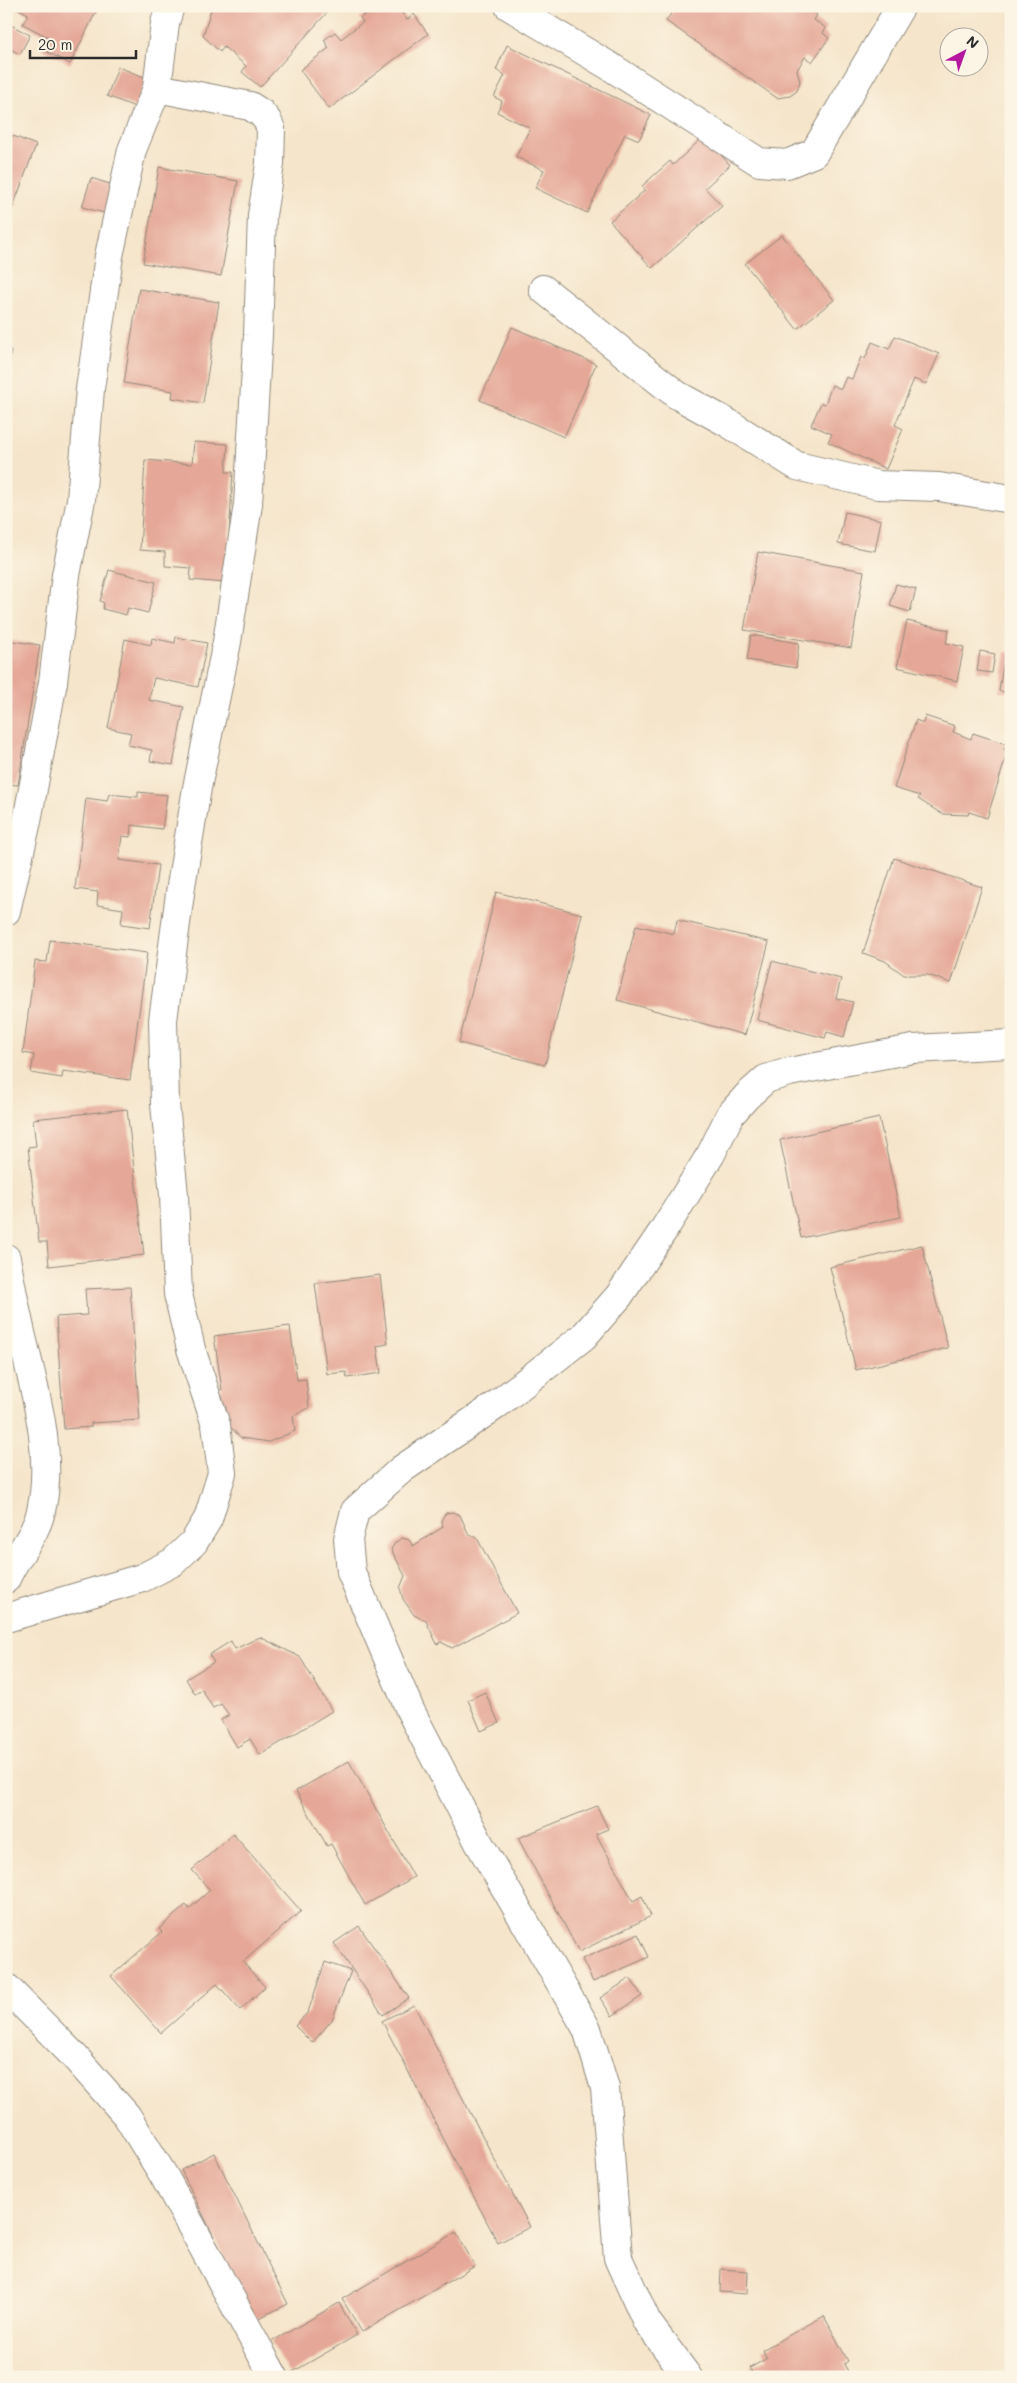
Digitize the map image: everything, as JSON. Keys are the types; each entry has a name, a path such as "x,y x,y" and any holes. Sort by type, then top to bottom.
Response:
{"street":[{"path":"6,912 27,821 52,682 66,575 81,500 90,389 109,256 132,150 157,88 165,23 170,6"},
{"path":"509,6 612,67 759,162 787,164 814,153 901,6"},
{"path":"6,1618 142,1578 173,1562 194,1542 208,1519 222,1473 216,1425 191,1349 178,1294 174,1196 165,1104 164,1020 180,886 197,788 227,642 248,504 258,335 262,215 270,164 271,129 262,113 250,106 157,88"},
{"path":"543,288 677,395 728,423 797,466 878,485 939,487 1011,499"},
{"path":"688,2377 647,2322 618,2258 605,2088 587,2029 479,1843 410,1710 351,1572 348,1539 350,1530 355,1511 402,1469 495,1406 583,1337 619,1296 663,1231 711,1154 730,1115 747,1096 766,1080 789,1072 912,1050 1011,1044"},
{"path":"6,1258 14,1305 38,1406 46,1474 41,1512 28,1545 6,1579"},
{"path":"6,1987 74,2056 127,2116 164,2176 274,2377"}],"building":[{"path":"13,6 99,6 70,64 42,49 48,37 23,24 28,14"},
{"path":"212,6 333,6 260,87 242,72 246,66 224,47 220,52 203,36"},
{"path":"383,6 397,6 407,20 414,14 428,34 329,109 300,70 329,48 324,40 335,32 341,39 363,22 360,18 374,8 377,11"},
{"path":"676,6 805,6 817,15 814,20 826,28 823,33 829,38 812,62 805,57 797,70 800,82 797,91 790,96 777,98 666,21"},
{"path":"9,24 30,35 20,54 6,47 6,30"},
{"path":"507,45 651,115 639,140 625,134 587,213 535,188 544,170 516,157 530,128 497,112 502,101 494,97 505,75 496,70"},
{"path":"118,67 147,78 135,107 107,96"},
{"path":"6,133 36,145 6,226"},
{"path":"704,136 730,165 705,188 722,206 652,268 610,221 645,190 642,186 670,161 673,165"},
{"path":"159,167 238,181 221,276 143,263"},
{"path":"91,178 113,185 104,213 82,207"},
{"path":"782,235 834,300 797,329 745,264"},
{"path":"139,289 219,302 203,403 172,398 173,391 124,383"},
{"path":"512,327 596,364 564,437 480,400"},
{"path":"895,336 939,354 926,384 914,379 895,425 903,429 886,469 828,442 832,434 811,425 821,403 825,404 832,385 841,389 846,377 852,379 861,357 865,359 872,342 889,349"},
{"path":"6,350 11,350 9,368 6,367"},
{"path":"194,442 228,444 226,472 233,472 226,583 190,580 191,568 165,566 165,552 140,550 145,460 192,464"},
{"path":"845,512 881,520 875,551 838,544"},
{"path":"758,552 864,571 851,648 744,630"},
{"path":"109,570 156,582 148,613 128,608 126,615 103,609 104,603 100,601"},
{"path":"896,584 916,589 910,612 890,606"},
{"path":"907,621 949,630 946,643 964,647 957,681 897,667"},
{"path":"751,635 799,643 796,668 747,660"},
{"path":"176,637 207,643 198,687 154,678 149,700 184,707 173,765 150,761 152,750 128,745 131,733 108,728 125,639 151,645 152,638 175,643"},
{"path":"6,640 40,645 18,785 6,784"},
{"path":"980,651 995,654 992,673 977,671"},
{"path":"1005,652 1011,653 1011,693 999,691"},
{"path":"925,716 955,726 953,732 971,739 973,733 1006,744 1004,750 1008,751 987,818 969,812 968,815 942,814 918,799 920,796 894,788 916,720 923,723"},
{"path":"138,792 167,795 162,829 131,825 130,837 122,836 119,860 158,865 150,928 121,924 123,909 97,905 98,892 75,889 86,798 107,801 109,794 138,797"},
{"path":"894,858 982,887 951,983 928,975 904,975 885,961 863,953"},
{"path":"496,892 582,914 545,1065 459,1043"},
{"path":"677,920 769,942 745,1035 617,1000 636,925 674,934"},
{"path":"50,940 147,953 130,1080 63,1071 62,1078 31,1073 34,1055 23,1053 35,961 47,962"},
{"path":"772,961 841,979 836,998 853,1002 844,1037 827,1032 825,1038 757,1020"},
{"path":"127,1109 144,1255 49,1266 47,1242 39,1242 28,1147 36,1146 33,1119"},
{"path":"879,1118 901,1217 801,1238 780,1140"},
{"path":"922,1245 948,1348 856,1370 830,1267"},
{"path":"380,1275 388,1344 377,1346 381,1373 347,1378 346,1372 327,1374 315,1283"},
{"path":"130,1287 140,1420 91,1423 91,1427 64,1429 56,1317 87,1315 85,1289"},
{"path":"290,1326 297,1380 306,1379 309,1408 293,1416 295,1431 269,1442 241,1438 221,1417 216,1391 222,1390 214,1336"},
{"path":"453,1512 460,1515 469,1535 476,1536 517,1613 452,1648 441,1642 437,1644 426,1621 414,1615 403,1599 400,1588 405,1576 391,1549 402,1538 409,1540 413,1546 443,1527 441,1520 446,1513"},
{"path":"260,1637 300,1657 332,1711 260,1755 250,1739 237,1747 221,1720 229,1715 221,1704 213,1708 202,1690 195,1694 186,1679 214,1662 209,1655 231,1641 235,1649"},
{"path":"485,1692 499,1723 481,1731 468,1700"},
{"path":"349,1761 414,1877 365,1905 331,1844 327,1846 296,1791"},
{"path":"597,1806 608,1829 596,1834 633,1901 642,1896 651,1916 579,1952 518,1838"},
{"path":"233,1834 301,1911 243,1962 265,1987 240,2010 217,1984 161,2033 111,1976 162,1932 159,1929 186,1905 189,1909 210,1890 192,1870"},
{"path":"359,1926 409,1998 383,2015 334,1943"},
{"path":"638,1934 649,1957 593,1982 582,1959"},
{"path":"325,1962 351,1971 332,2020 312,2043 295,2026 308,2012"},
{"path":"630,1978 642,1996 612,2016 600,1998"},
{"path":"414,2005 530,2227 498,2243 382,2021"},
{"path":"214,2153 288,2304 255,2320 181,2170"},
{"path":"456,2232 475,2266 362,2332 342,2299"},
{"path":"721,2269 748,2271 747,2294 720,2292"},
{"path":"339,2303 357,2335 289,2374 271,2342"},
{"path":"824,2316 848,2361 844,2364 851,2377 754,2377 750,2368 767,2358 762,2350"}]}
